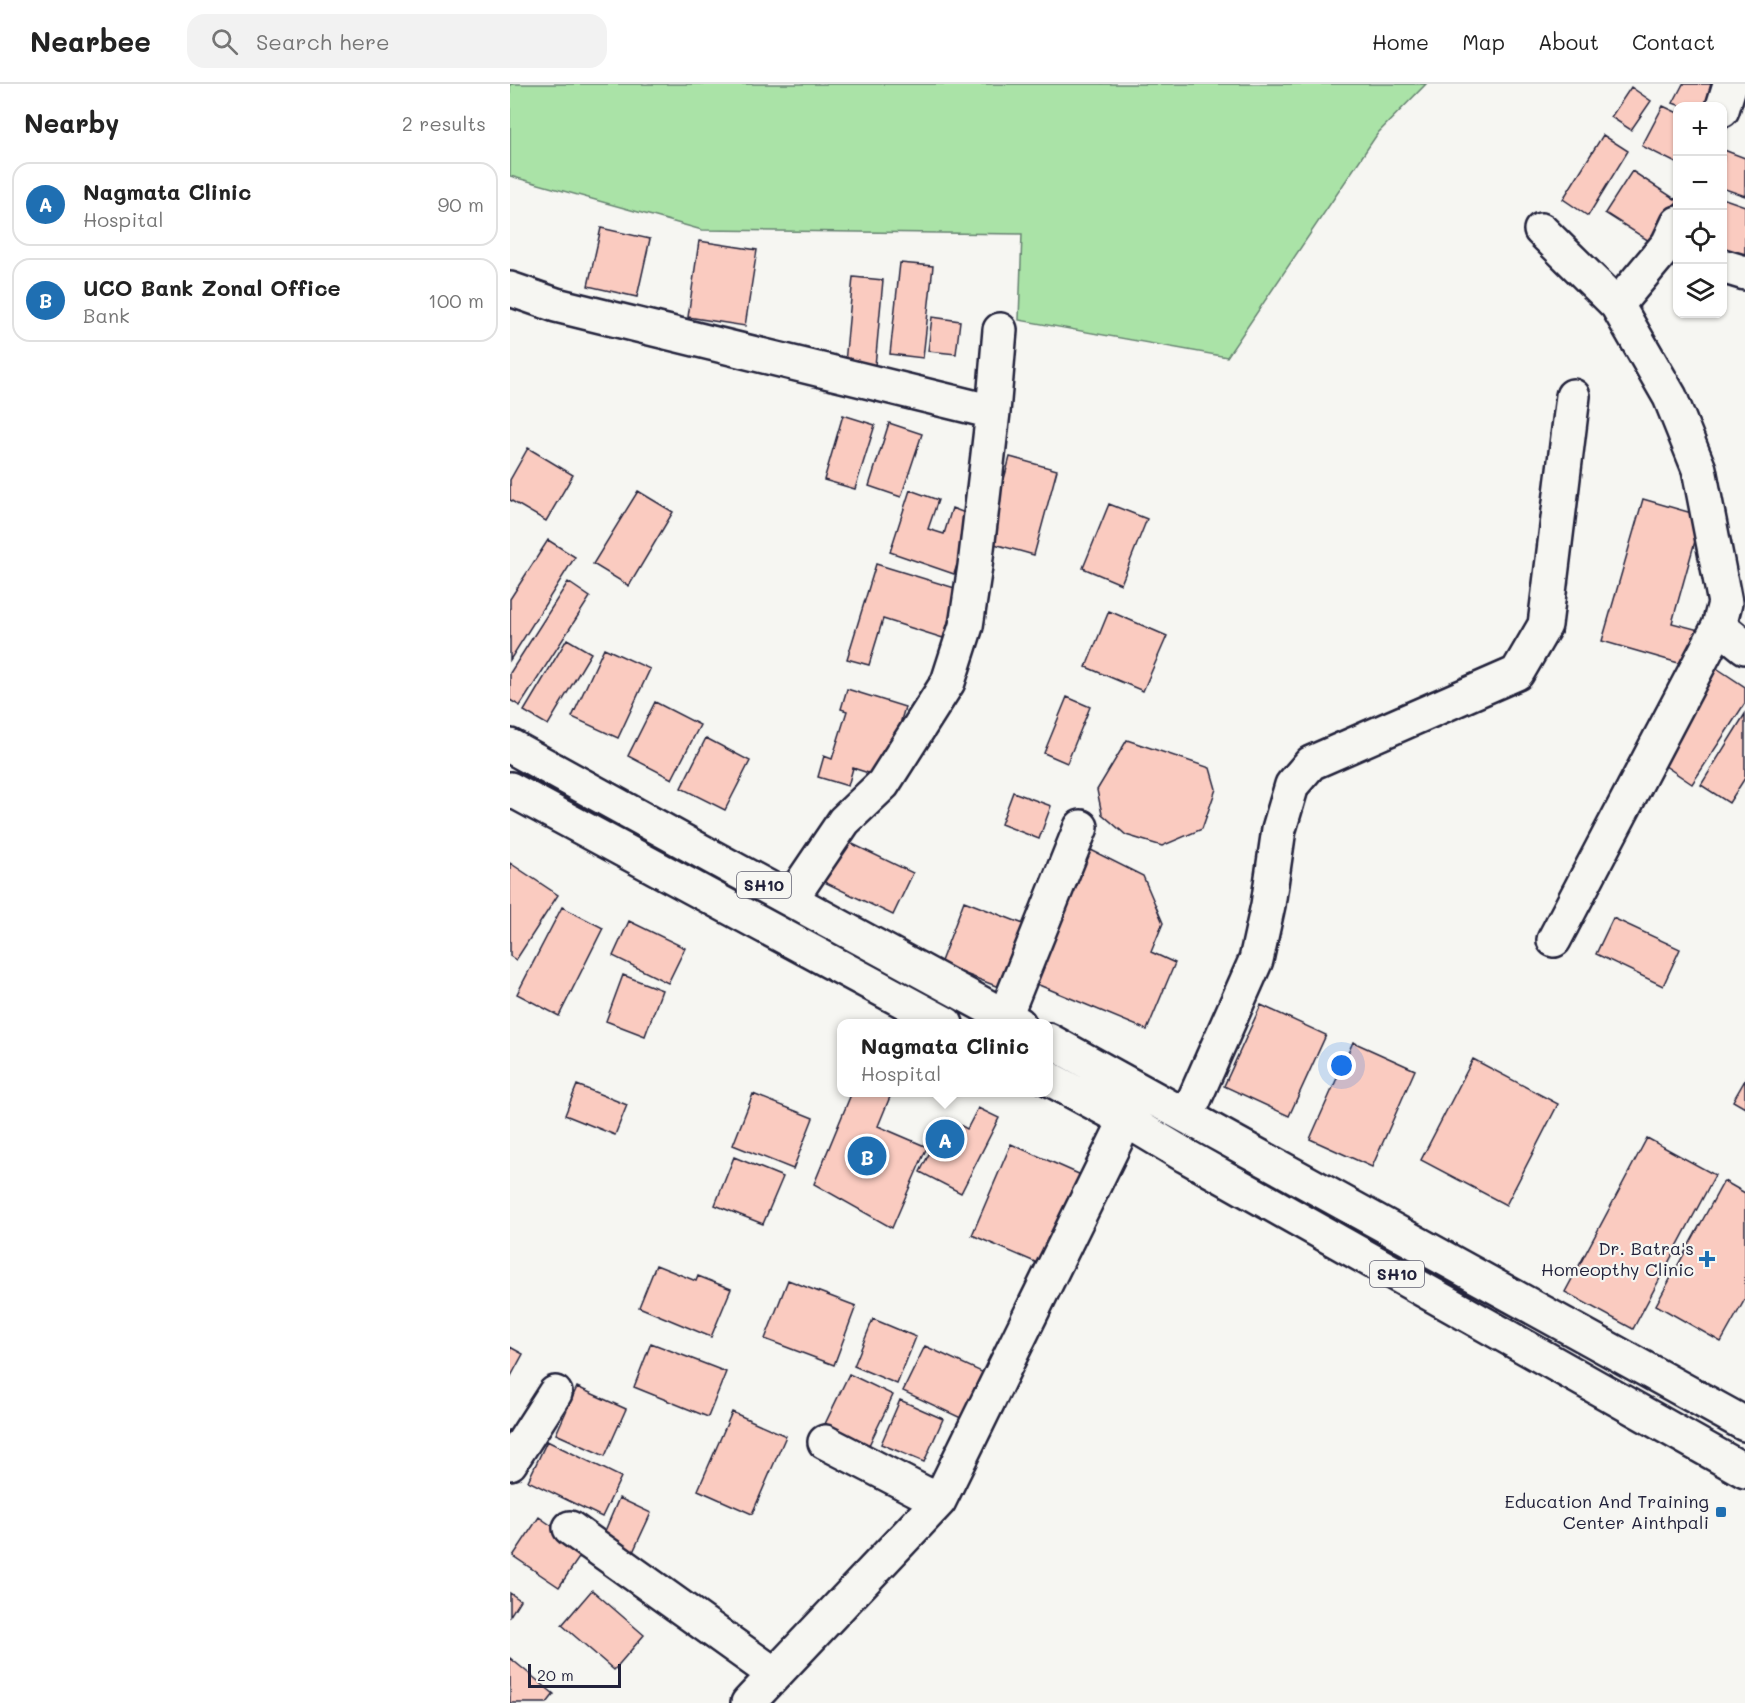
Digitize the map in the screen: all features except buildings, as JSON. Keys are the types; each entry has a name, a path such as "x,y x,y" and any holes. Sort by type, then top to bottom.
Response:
{"street":[{"path":"1724,102 1730,84"},
{"path":"1541,230 1617,305 1670,397 1699,469 1725,603 1719,626 1554,940"},
{"path":"1617,305 1673,239"},
{"path":"1727,268 1745,273"},
{"path":"510,288 556,305 993,412"},
{"path":"791,899 844,820 883,784 948,682 966,626 975,566 1000,330"},
{"path":"1187,1116 1256,960 1268,905 1279,829 1292,785 1311,763 1517,673 1545,625 1573,396"},
{"path":"1719,626 1745,647"},
{"name":"SH10","path":"510,746 700,852 1010,1019"},
{"name":"SH10","path":"510,789 939,1019"},
{"path":"1012,1019 1081,827"},
{"name":"SH10","path":"1053,1043 1745,1424"},
{"name":"SH10","path":"1053,1081 1745,1471"},
{"path":"748,1703 939,1501 1126,1120"},
{"path":"510,1463 555,1392"},
{"path":"825,1442 939,1501"},
{"path":"570,1528 774,1674"}],"green space":[{"path":"510,84 1426,84 1378,133 1227,357 1019,320 1022,234 702,230 510,176"}],"place":[{"name":"Nagmata Clinic","path":"945,1139"},
{"name":"UCO Bank Zonal Office","path":"867,1156"},
{"name":"Dr. Batra's Homeopthy Clinic","path":"1707,1259"},
{"name":"Education And Training Center Ainthpali","path":"1721,1512"}]}
